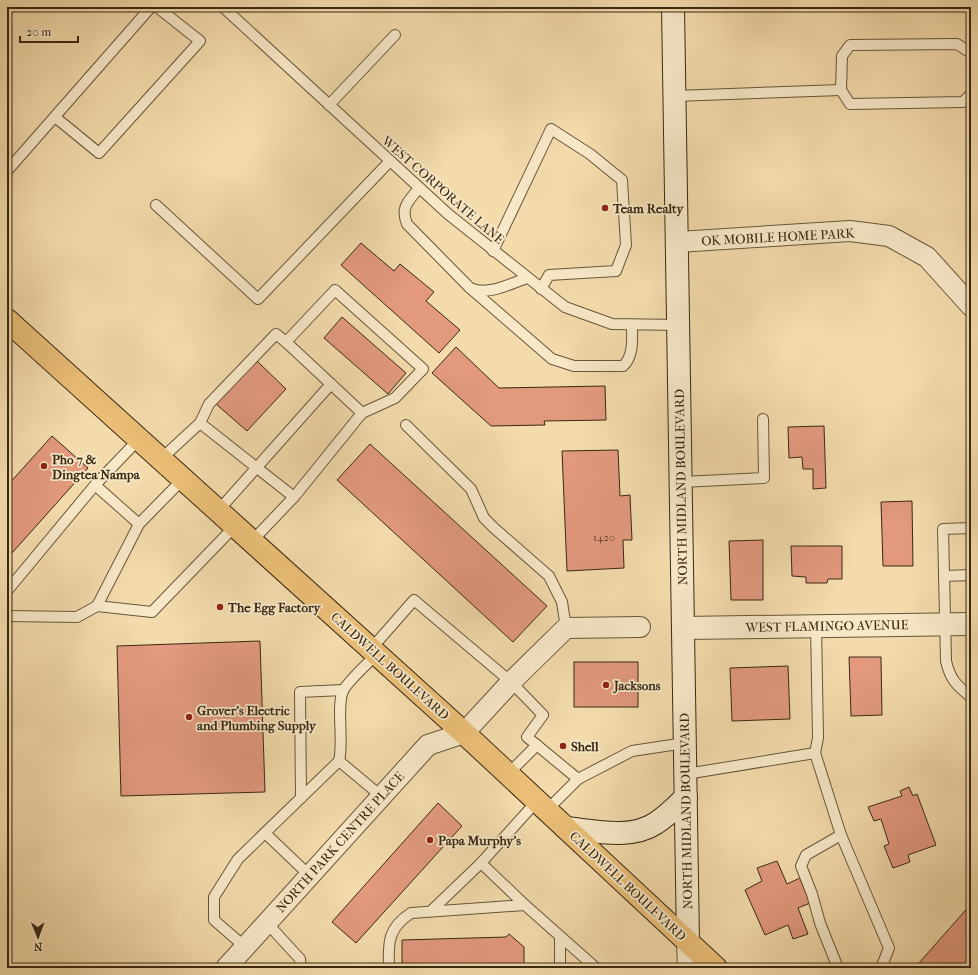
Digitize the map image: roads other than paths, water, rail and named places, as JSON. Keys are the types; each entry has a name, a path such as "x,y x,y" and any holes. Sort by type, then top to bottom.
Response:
{"main road":[{"name":"NORTH MIDLAND BOULEVARD","path":"673,7 689,968"},
{"name":"CALDWELL BOULEVARD","path":"7,320 464,733 716,968"},
{"name":"WEST FLAMINGO AVENUE","path":"683,628 971,624"},
{"path":"566,828 631,833 646,829 657,823 686,797"}],"street":[{"name":"OK MOBILE HOME PARK","path":"678,242 850,231 889,236 927,257 971,306"},
{"path":"464,733 511,682 566,628 640,627"},
{"name":"NORTH PARK CENTRE PLACE","path":"226,968 428,745 464,733"}],"lane":[{"path":"7,171 151,7"},
{"path":"55,117 99,153 200,40 158,7"},
{"name":"WEST CORPORATE LANE","path":"224,7 419,188 493,251 564,307 612,324 679,325"},
{"path":"329,105 395,34"},
{"path":"971,53 957,44 850,45 842,56 841,90 850,104 963,102 971,94"},
{"path":"675,96 841,90"},
{"path":"493,251 551,129 590,154 622,180 626,245 616,271 549,275 541,289"},
{"path":"156,205 258,299 390,161"},
{"path":"419,188 406,205 403,215 407,224 470,288 552,359 574,366 623,366 628,361 631,354 632,324"},
{"path":"470,288 479,292 489,291 527,278"},
{"path":"252,541 294,497 362,413 395,398 422,369 335,290 286,342"},
{"path":"161,459 200,423 209,404 276,334 362,413"},
{"path":"218,511 331,384"},
{"path":"681,482 764,478 763,419"},
{"path":"200,423 294,497"},
{"path":"406,425 471,489 484,518 549,576 562,602 566,628"},
{"path":"7,591 95,485 139,439"},
{"path":"97,606 139,524 183,479"},
{"path":"95,485 139,524"},
{"path":"7,616 76,617 97,606 152,612 235,526"},
{"path":"971,528 943,529 946,661 949,675 960,688 971,697"},
{"path":"944,576 971,575"},
{"path":"245,947 214,920 214,897 238,859 340,761 342,752 341,707 343,690 414,600 511,682 543,715 526,737 578,779"},
{"path":"816,626 818,738 815,753 841,835 889,948 881,968"},
{"path":"301,798 300,692 343,690"},
{"path":"432,910 542,806 578,779 632,751 685,743"},
{"path":"508,774 536,745"},
{"path":"686,774 815,753"},
{"path":"340,761 381,796"},
{"path":"265,833 310,876"},
{"path":"838,968 820,923 812,894 801,866 806,856 841,835"},
{"path":"481,863 560,937 596,968"},
{"path":"389,968 388,941 401,919 411,913 432,910 525,905"},
{"path":"267,923 300,959 301,968"},
{"path":"560,937 560,968"}],"place":[{"name":"Team Realty","path":"605,208"},
{"name":"Pho 7 & Dingtea Nampa","path":"44,466"},
{"name":"The Egg Factory","path":"220,607"},
{"name":"Jacksons","path":"606,685"},
{"name":"Grover's Electric and Plumbing Supply","path":"189,717"},
{"name":"Shell","path":"563,746"},
{"name":"Papa Murphy's","path":"430,840"}]}
